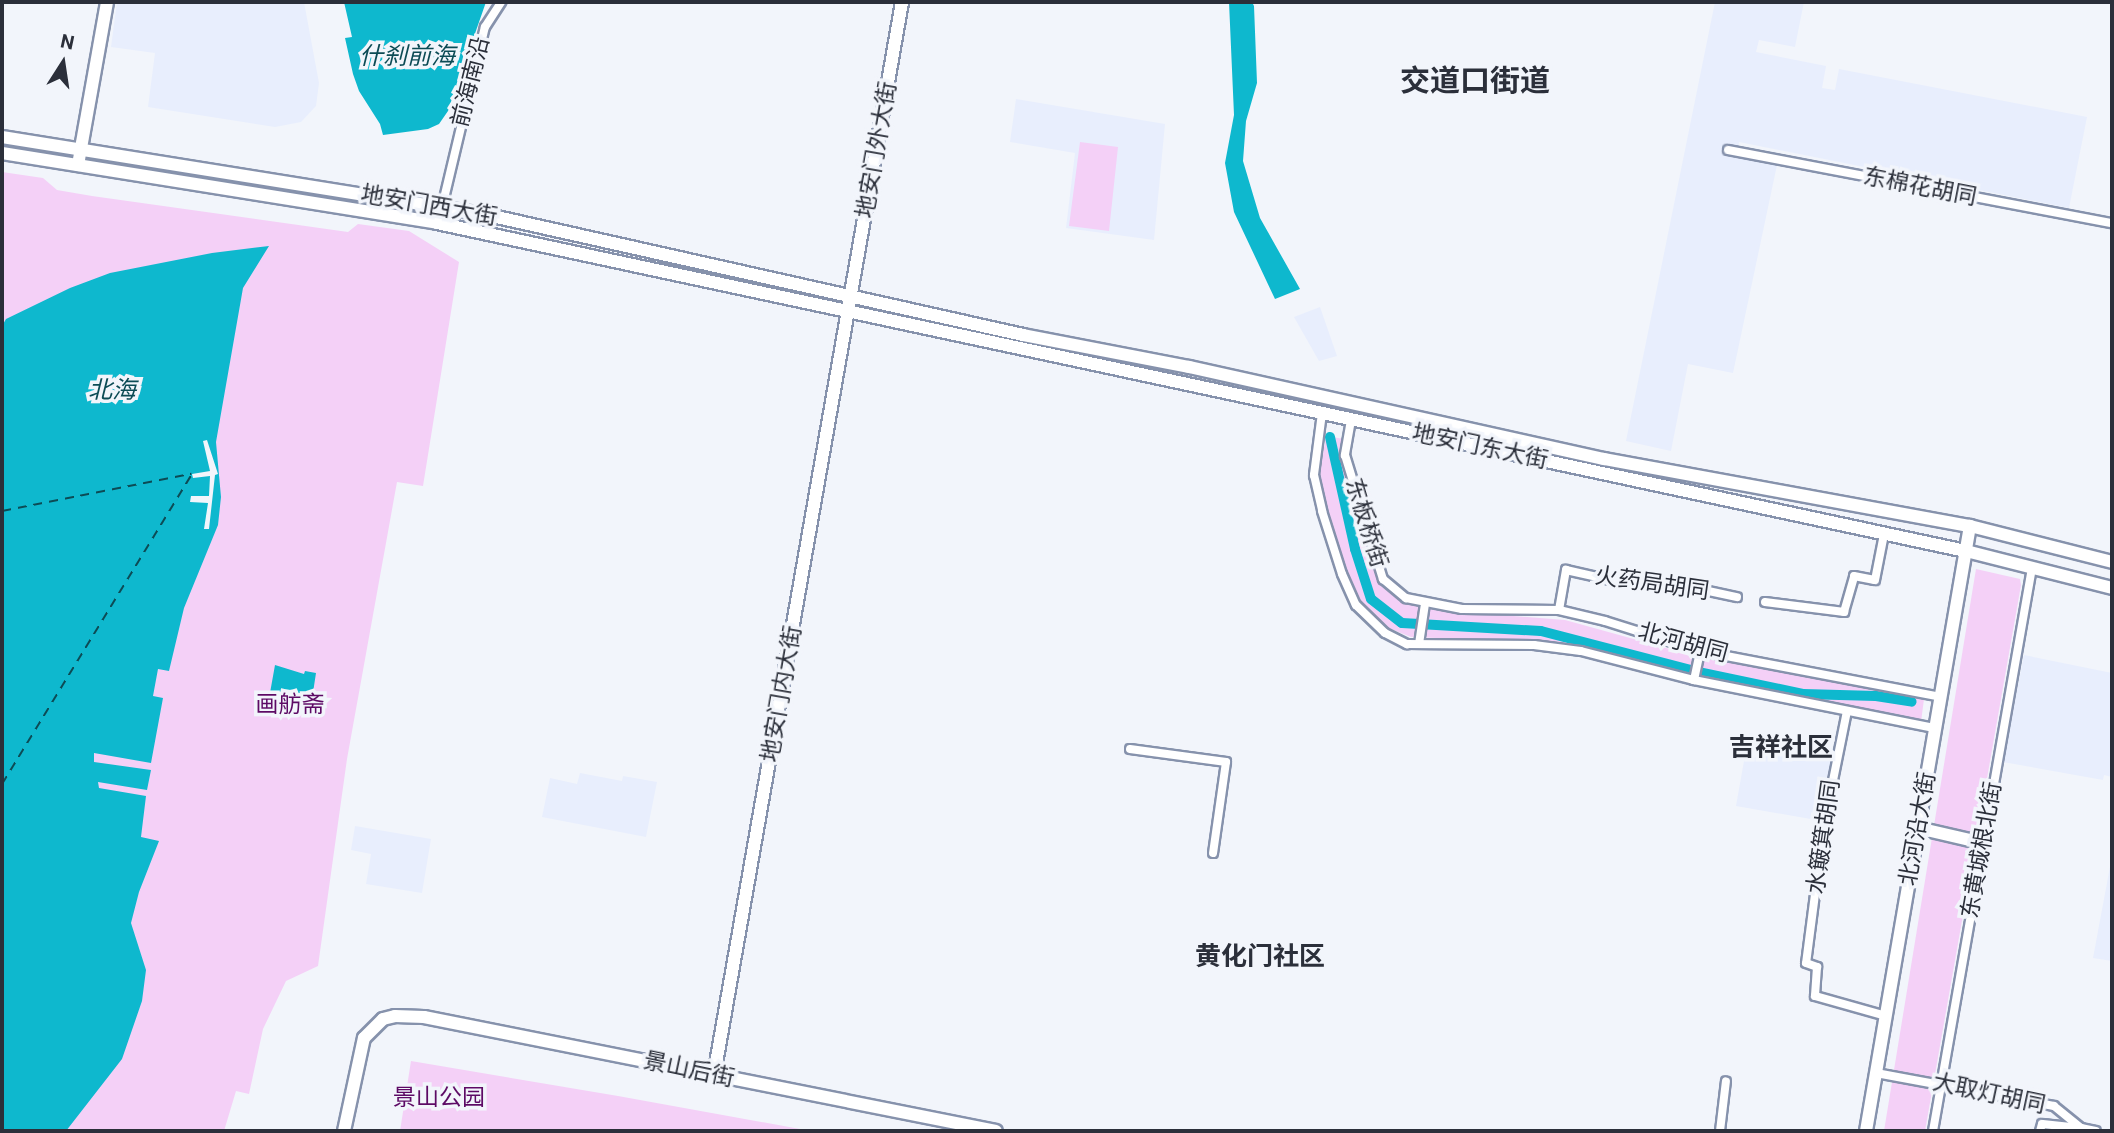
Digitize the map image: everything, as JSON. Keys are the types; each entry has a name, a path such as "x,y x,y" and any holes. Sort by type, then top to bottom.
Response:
{"main road":[{"path":"78,165 107,2"},
{"name":"地安门外大街","path":"847,313 902,2"},
{"name":"地安门西大街","path":"2,137 442,207 851,298"},
{"name":"地安门西大街","path":"2,153 437,223 847,313"},
{"name":"地安门东大街","path":"851,298 1189,366 1604,458 1970,526 2112,562"},
{"name":"地安门东大街","path":"847,313 1966,551 2112,588"},
{"name":"地安门内大街","path":"714,1075 847,313"},
{"name":"北河沿大街","path":"1866,1131 1970,526"},
{"path":"1918,828 1983,843"},
{"name":"景山后街","path":"344,1131 359,1048 372,1027 383,1019 395,1016 424,1017 996,1131"}],"street":[{"name":"前海南沿","path":"442,207 485,27 501,2"},
{"name":"东棉花胡同","path":"1728,150 2112,223"},
{"path":"1322,413 1314,475 1342,574 1356,605 1385,633 1407,644 1534,645 1581,651 1694,680 1935,728"},
{"name":"东板桥街","path":"1351,420 1345,455 1383,579 1406,598 1425,604"},
{"path":"1765,602 1844,612 1854,576 1875,580 1884,534"},
{"name":"东黄城根北街","path":"1933,1131 2032,568"},
{"name":"火药局胡同","path":"1559,610 1566,570 1610,580 1635,582 1648,578 1737,597"},
{"path":"1419,644 1425,604"},
{"name":"北河胡同","path":"1425,604 1462,609 1559,610 1605,621 1700,652 1941,697"},
{"path":"1694,680 1700,652"},
{"name":"水簸箕胡同","path":"1847,711 1824,825 1806,963 1817,967 1815,996 1886,1016"},
{"path":"1130,749 1226,762 1213,853"},
{"name":"大取灯胡同","path":"1876,1073 2054,1106 2081,1128 2096,1131"},
{"path":"1720,1131 1726,1081"},
{"path":"2040,1131 2042,1124 2081,1128"}],"shaded area":[{"path":"117,2 304,2 319,83 316,106 301,122 275,127 148,107 155,53 111,47"},
{"path":"1715,2 1804,2 1795,47 1759,40 1756,52 1826,66 1822,88 1835,90 1839,69 2087,117 2069,208 1739,142 1737,157 1777,165 1733,373 1688,364 1671,451 1626,441"},
{"path":"1016,99 1165,124 1154,240 1066,228 1075,153 1010,142"},
{"path":"1320,307 1337,356 1319,361 1294,317"},
{"path":"2024,655 2112,673 2112,777 2104,775 2103,780 2003,762"},
{"path":"1749,733 1835,749 1822,821 1736,806"},
{"path":"580,773 622,781 623,776 657,782 646,837 542,817 550,778 577,784"},
{"path":"355,826 431,839 422,893 366,884 371,854 351,850"},
{"path":"2112,856 2112,961 2093,958"}],"green space":[{"path":"1080,142 1118,147 1109,231 1069,226"},
{"name":"画舫斋","path":"2,172 43,178 57,190 92,196 348,232 358,224 409,231 459,262 423,486 397,482 347,759 318,966 286,981 263,1029 249,1094 236,1091 224,1131 2,1131"},
{"path":"1326,436 1344,439 1348,472 1377,574 1387,587 1408,604 1437,610 1565,620 1677,651 1924,699 1921,722 1683,675 1541,642 1411,637 1386,627 1361,609 1349,586 1319,477"},
{"path":"1976,569 2020,579 2021,585 1925,1131 1884,1131"},
{"name":"景山公园","path":"411,1061 618,1096 811,1131 400,1131"}],"water":[{"name":"什刹前海","path":"344,2 486,2 448,111 439,124 428,129 383,135 380,124 359,91 353,74 345,38 352,37"},
{"path":"1229,2 1252,2 1254,6 1257,83 1246,121 1243,161 1260,218 1300,289 1275,299 1234,212 1225,163 1234,115"},
{"name":"北海","path":"269,246 243,288 216,442 221,497 218,525 184,608 169,671 158,669 153,696 163,698 151,763 94,753 94,762 151,770 147,790 98,782 99,788 146,796 141,837 159,841 139,892 131,923 146,970 142,1001 122,1059 66,1131 2,1131 2,326 6,319 70,288 110,273 212,253"},
{"path":"275,665 304,674 305,671 316,673 310,712 280,701 279,705 268,704"}],"pier":[{"path":"207,440 218,474 215,475 209,529 204,529 208,503 190,502 191,496 209,496 210,476 193,478 192,474 210,471 203,441"}],"waterway":[{"path":"1330,437 1355,549 1371,599 1402,623 1541,631 1698,672 1803,694 1876,696 1912,702"}],"ferry route":[{"path":"2,511 191,474"},
{"path":"2,784 192,474"}],"district":[{"name":"交道口街道","path":"1475,81"},
{"name":"吉祥社区","path":"1781,748"},
{"name":"黄化门社区","path":"1260,957"}]}
